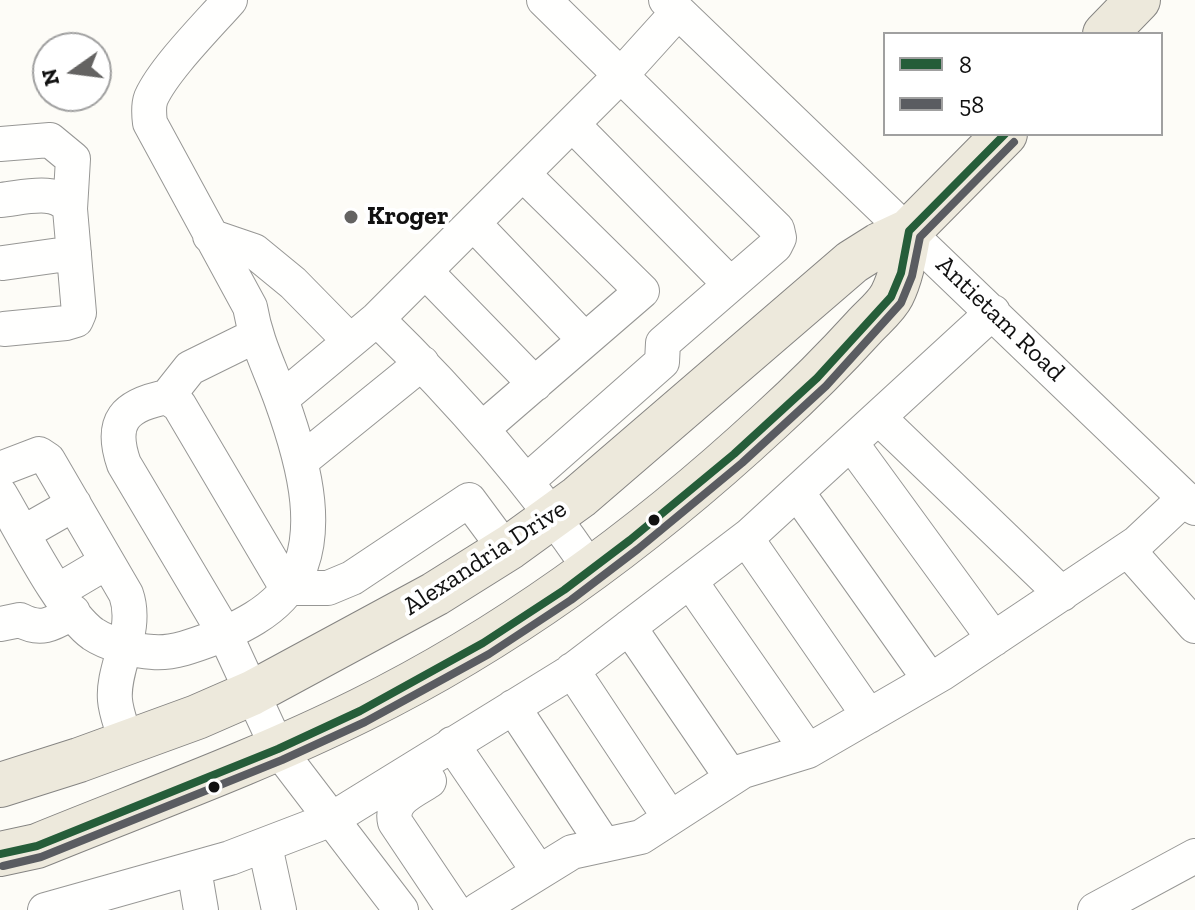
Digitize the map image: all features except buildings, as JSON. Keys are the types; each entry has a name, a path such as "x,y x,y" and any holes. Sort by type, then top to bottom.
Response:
{"main road":[{"path":"1107,32 1138,0"},
{"name":"Alexandria Drive","path":"0,785 126,743 252,693 435,594 506,550 554,515 692,402 852,262 909,231 1003,136"},
{"path":"0,854 37,846 278,749 409,685 483,643 591,570 734,454 817,378 891,297 901,273 909,231"}],"street":[{"path":"0,494 65,601 94,634 126,647 167,651 225,634 252,620 282,597 299,570 307,538 309,504 301,461 281,399 255,336 250,307 153,132 148,112 151,98 175,64 230,0"},
{"path":"526,482 662,362 663,343 775,246 779,238 777,229 544,0"},
{"path":"281,399 377,319 523,174 621,75 672,6"},
{"name":"Antietam Road","path":"672,6 1190,503"},
{"path":"572,124 730,284"},
{"path":"0,144 50,140 73,159 70,209 79,313 76,320 4,329"},
{"path":"523,174 678,329"},
{"path":"0,200 55,196 65,200 70,209"},
{"path":"473,223 585,340"},
{"path":"210,236 254,251 293,283 350,341"},
{"path":"3,263 74,253"},
{"path":"425,271 535,384"},
{"path":"482,429 642,291"},
{"path":"993,312 746,538 572,670 513,707 397,803 393,812 395,822 473,910 572,852 641,837 753,767 808,751 994,639 1128,550 1190,503"},
{"path":"377,319 482,429 554,515 591,570"},
{"path":"255,336 190,368 167,397 150,400 127,414 117,428 118,447 124,464 225,634 278,749 401,910"},
{"path":"301,461 422,363"},
{"path":"167,397 179,405 287,588"},
{"path":"879,418 1062,594"},
{"path":"851,443 994,639"},
{"path":"0,469 39,454 48,460 126,594 131,610 114,698 126,743"},
{"path":"797,492 930,680"},
{"path":"287,588 328,588 352,578 469,500 506,550"},
{"path":"23,533 74,504"},
{"path":"746,538 869,716"},
{"path":"1128,550 1195,626"},
{"path":"0,624 20,620 31,626 47,627 65,601 107,562"},
{"path":"690,581 808,751"},
{"path":"629,627 732,778"},
{"path":"572,670 670,818"},
{"path":"513,707 604,845"},
{"path":"52,909 125,899 194,869 265,846 332,819 457,751"},
{"path":"457,751 539,872"},
{"path":"265,846 279,910"},
{"path":"1095,910 1195,856"},
{"path":"194,869 201,910"}],"transit line":[{"name":"8","path":"0,854 37,846 278,749 360,711 483,643 564,590 734,454 817,378 891,297 901,273 909,231 1003,136"},
{"name":"58","path":"3,866 41,857 282,760 365,722 489,654 571,600 742,463 826,386 901,303 912,276 920,237 1014,142"}],"place":[{"name":"Kroger","path":"351,217"}]}
